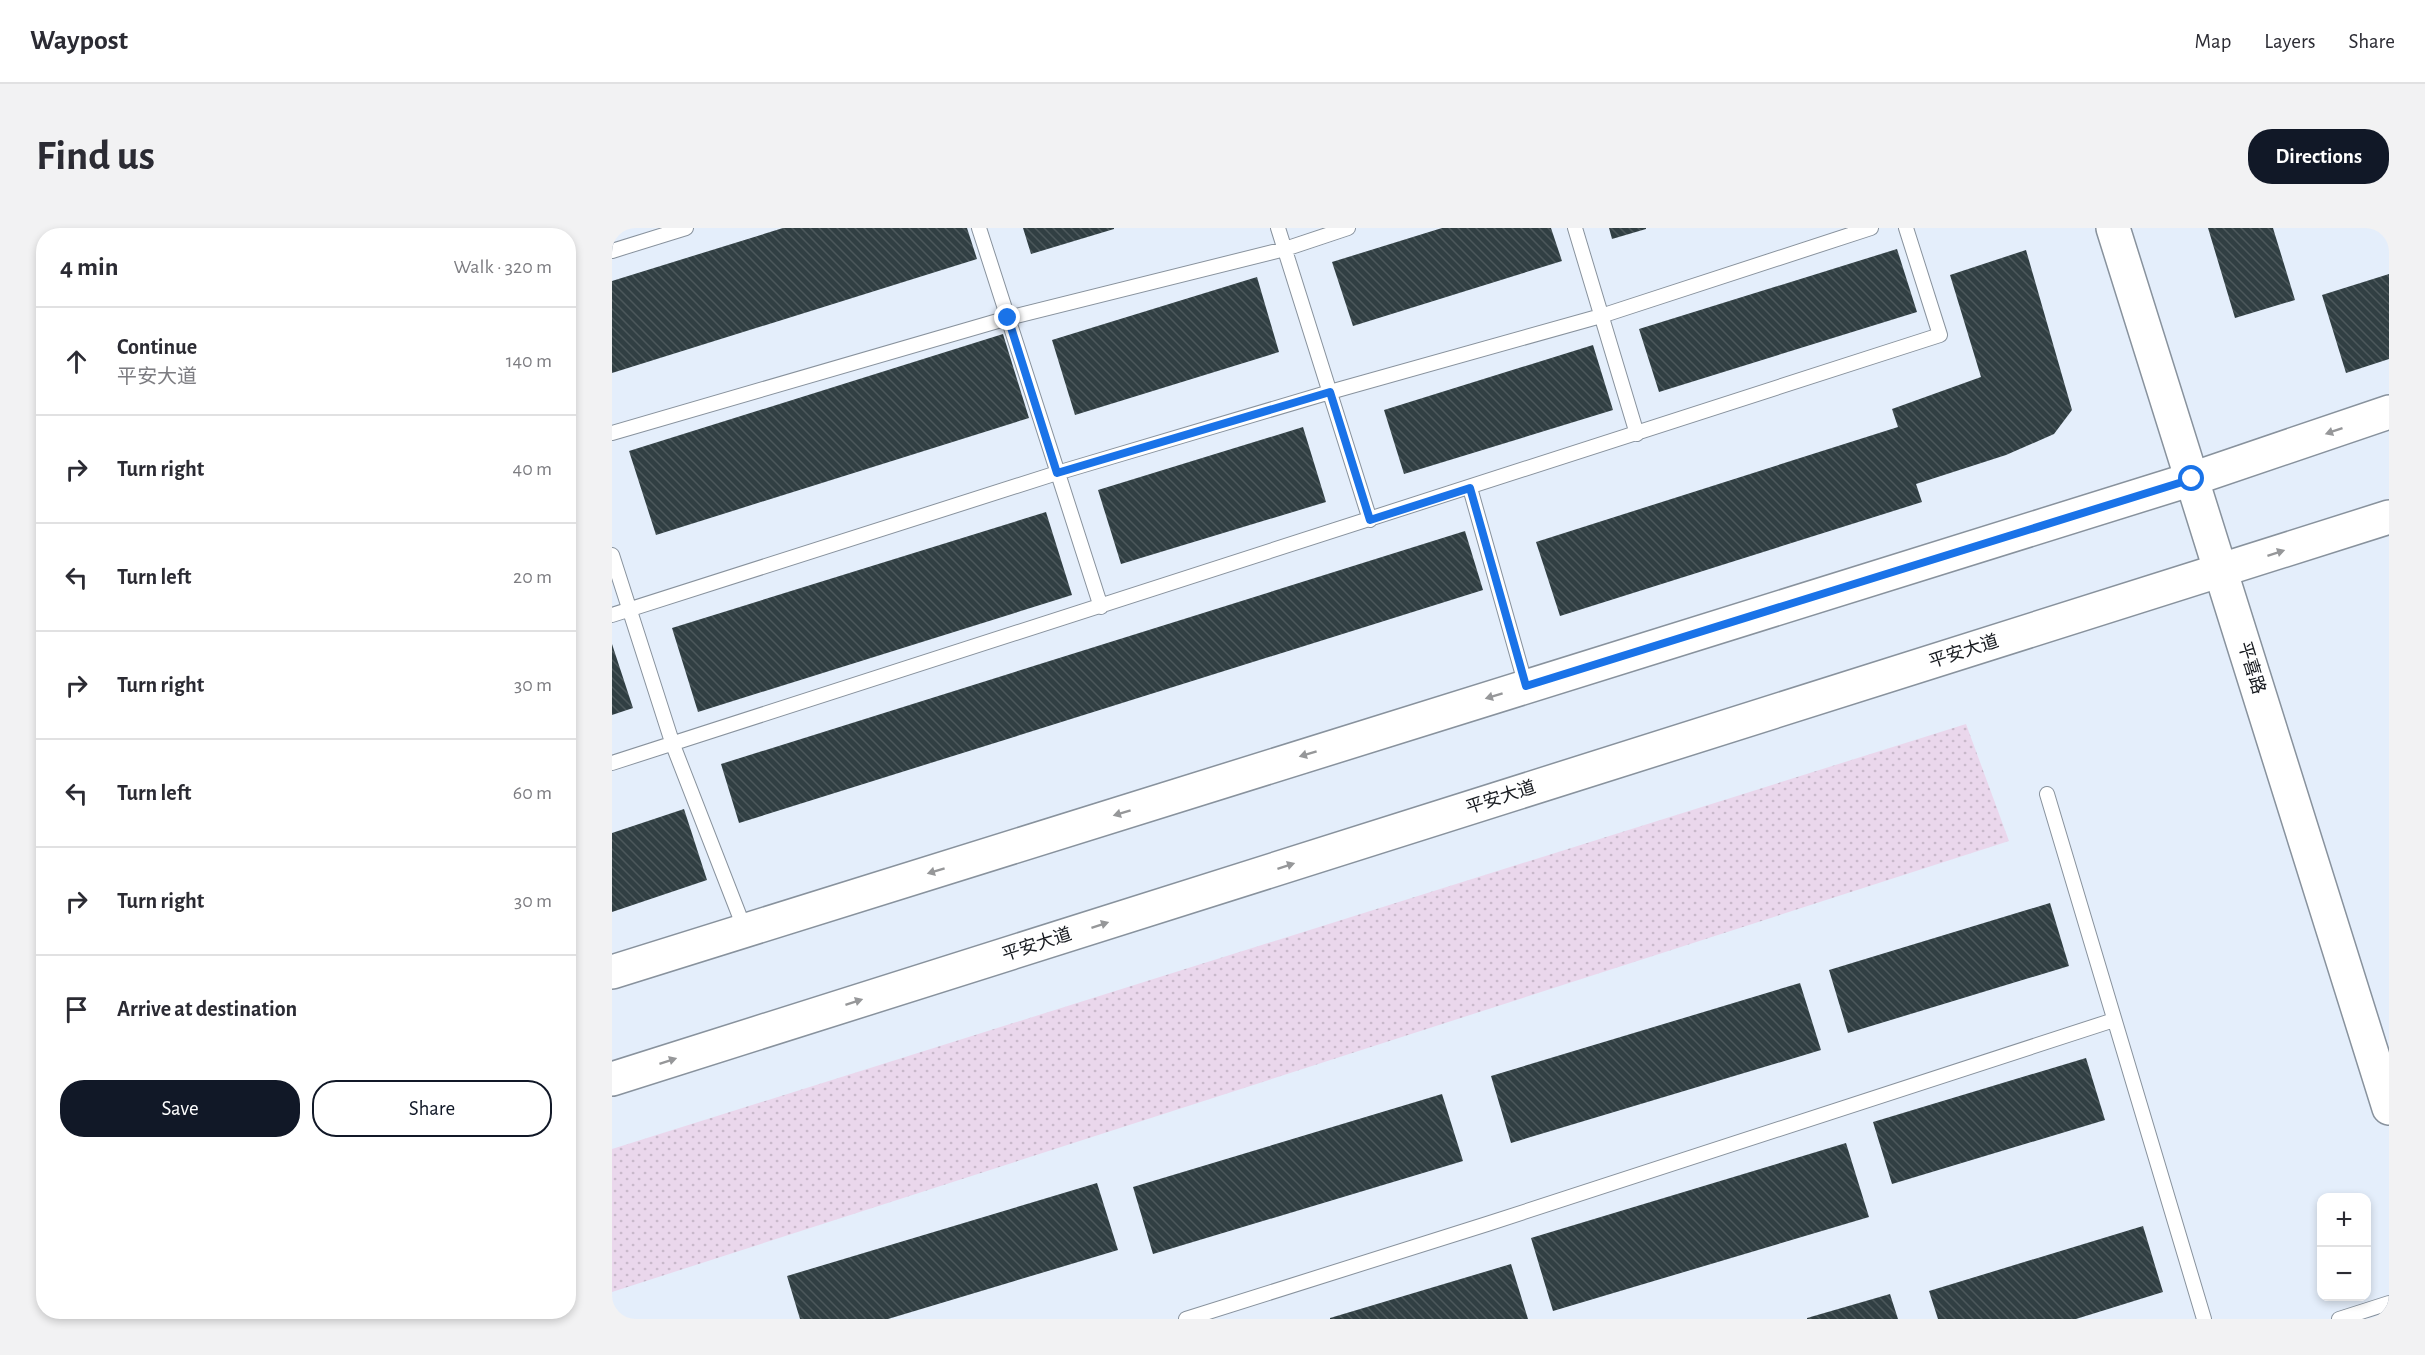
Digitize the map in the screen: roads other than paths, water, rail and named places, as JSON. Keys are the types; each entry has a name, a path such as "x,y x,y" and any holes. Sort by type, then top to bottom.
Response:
{"main road":[{"name":"平喜路","path":"2113,228 2389,1108"},
{"path":"612,972 2192,479 2389,412"},
{"name":"平安大道","path":"612,1079 2389,517"}],"lane":[{"path":"612,251 686,228"},
{"path":"979,228 1101,607"},
{"path":"1278,228 1370,520"},
{"path":"612,433 1008,318 1285,249 1348,228"},
{"path":"1575,228 1637,434"},
{"path":"612,615 1057,473 1330,392 1602,316 1871,228"},
{"path":"612,764 1940,335 1906,228"},
{"path":"1470,488 1526,686"},
{"path":"612,555 673,745 745,930"},
{"path":"2047,795 2204,1319"},
{"path":"1186,1319 1487,1224 2114,1020"},
{"path":"2339,1319 2389,1303"}]}
